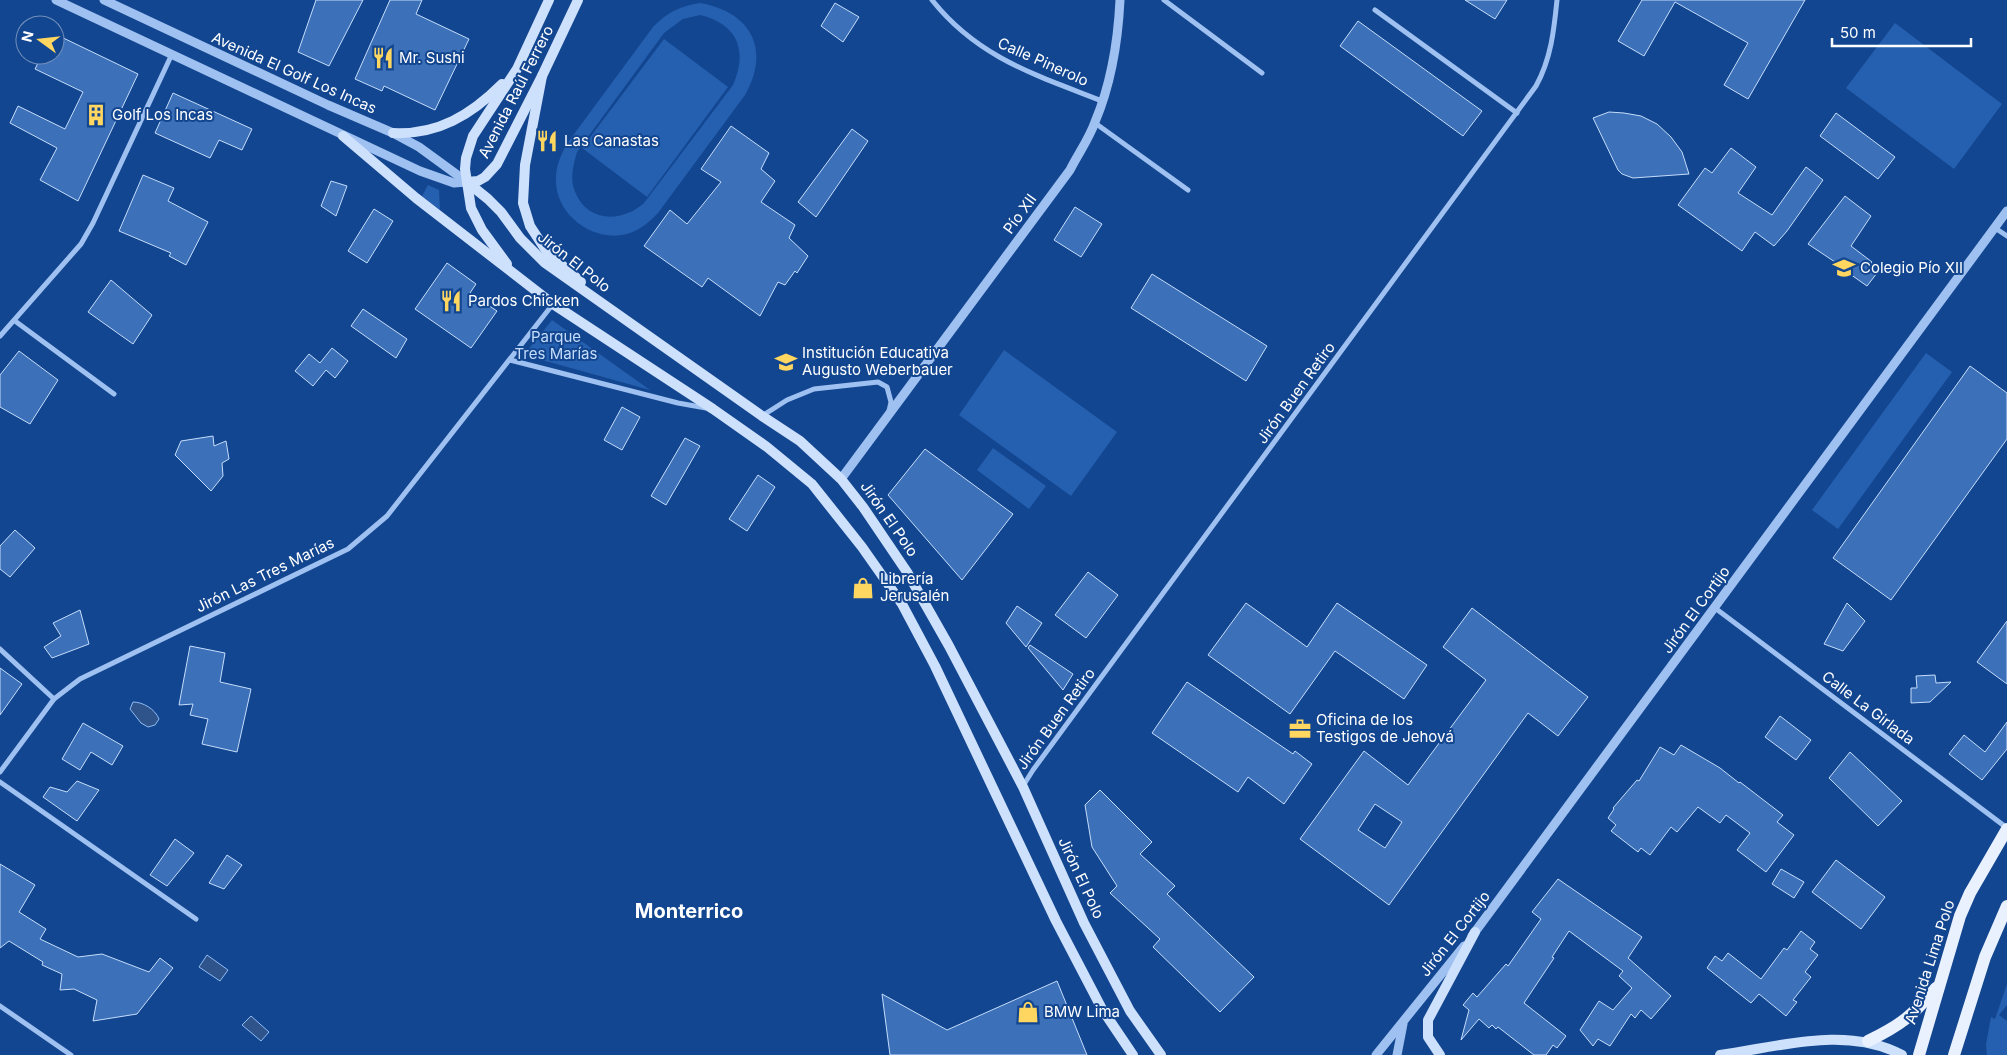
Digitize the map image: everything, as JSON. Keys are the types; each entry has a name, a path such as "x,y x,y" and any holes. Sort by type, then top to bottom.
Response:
{"main road":[{"name":"Avenida Raúl Ferrero","path":"514,273 482,230 470,208 466,158 473,136 517,69 549,0"},
{"name":"Avenida Raúl Ferrero","path":"467,182 478,181 486,177 497,164 578,0"},
{"path":"393,133 422,133 441,128 493,94 517,69"},
{"path":"542,76 525,165 522,190 525,211 530,226 548,252 618,315"},
{"path":"343,136 416,198 553,304 713,409 767,447 812,484 862,547 902,604 935,666 1056,921 1102,1009 1133,1055"},
{"name":"Jirón El Polo","path":"467,182 488,198 520,238 545,263 811,449 841,479 863,507 907,572 949,646 1023,787 1084,923 1130,1010 1161,1055"},
{"name":"Avenida Lima Polo","path":"1919,1055 1960,916 1970,893 2007,829"},
{"path":"1954,1055 1986,957 2007,906"},
{"path":"1440,1055 1428,1037 1428,1020 1476,932"},
{"path":"1868,1042 1906,1020 1939,984"},
{"path":"1720,1055 1790,1043 1841,1040 1868,1042 1889,1048 1902,1055"}],"street":[{"path":"56,0 343,136"},
{"name":"Avenida El Golf Los Incas","path":"104,0 328,105 393,133 419,147 467,182"},
{"name":"Calle Pinerolo","path":"932,0 968,37 986,50 1022,70 1102,101"},
{"name":"Pío XII","path":"841,479 1070,170 1095,123 1102,101 1114,56 1120,0"},
{"path":"1164,0 1262,74"},
{"name":"Jirón Buen Retiro","path":"1023,787 1033,770 1544,73 1554,38 1557,0"},
{"path":"1375,10 1517,112"},
{"path":"0,336 81,244 93,224 172,54"},
{"path":"1095,123 1188,190"},
{"name":"Avenida Raúl Ferrero","path":"343,136 442,180 454,183 467,182"},
{"name":"Jirón El Cortijo","path":"1376,1055 1476,932 2007,211"},
{"path":"1995,228 2007,236"},
{"name":"Jirón Las Tres Marías","path":"0,772 54,699 80,679 348,549 387,516 553,304"},
{"path":"15,321 114,394"},
{"path":"510,360 678,403 713,409"},
{"path":"762,416 787,400 814,389 878,382 887,387 891,402 887,419"},
{"name":"Calle La Girlada","path":"1715,608 2007,829"},
{"path":"0,649 54,699"},
{"path":"0,782 196,919"},
{"path":"0,1006 71,1055"},
{"name":"Jirón El Cortijo","path":"1398,1055 1404,1021"}],"green space":[{"path":"700,3 718,8 744,24 756,48 753,78 745,95 652,219 630,233 617,236 603,235 591,231 569,215 557,191 556,173 562,153 653,27 675,10","holes":["700,15 713,19 731,32 739,50 740,61 733,85 644,203 626,214 617,216 607,217 589,210 582,203 574,189 572,178 577,152 664,33 683,19"]},
{"path":"1895,23 2002,104 1954,169 1846,88"},
{"path":"664,39 728,87 647,197 582,148"},
{"path":"428,185 439,190 440,210 422,196"},
{"name":"Parque Tres Marías","path":"552,320 650,390 524,355"},
{"path":"1004,350 1117,432 1071,496 959,415"},
{"path":"1926,353 1952,372 1838,529 1812,510"},
{"path":"993,448 1046,486 1029,509 977,470"},
{"path":"2007,984 2007,1005 1999,1015 2007,1021 2007,1055 1987,1055 1986,1044 1991,1017 1995,1019"}],"shaded area":[{"path":"133,702 145,705 155,712 159,719 155,725 148,727 141,723 130,709"},
{"path":"207,955 228,970 220,981 199,967"},
{"path":"251,1016 269,1032 261,1041 242,1025"}],"building":[{"path":"316,0 363,0 329,66 298,52"},
{"path":"390,0 422,0 416,14 469,39 435,110 384,86 382,91 355,79"},
{"path":"1465,0 1507,0 1495,19"},
{"path":"1642,0 1805,0 1748,99 1724,85 1748,43 1675,2 1644,56 1618,41"},
{"path":"835,3 859,17 843,42 821,26"},
{"path":"1358,21 1482,111 1463,136 1340,46"},
{"name":"Golf Los Incas","path":"65,39 138,74 78,201 40,180 57,148 10,123 18,106 65,129 83,92 35,69 37,65 65,65"},
{"path":"173,93 252,129 242,150 219,140 210,158 155,133"},
{"path":"1609,112 1641,116 1657,124 1671,137 1682,152 1689,174 1633,178 1622,174 1618,170 1593,118"},
{"path":"1836,113 1895,157 1878,179 1820,136"},
{"path":"731,126 769,153 761,169 775,181 761,202 795,225 789,238 808,256 797,273 795,271 785,285 778,282 760,316 708,278 702,287 644,246 670,210 687,224 721,182 701,169"},
{"path":"852,129 868,141 816,217 798,202"},
{"path":"1731,148 1756,167 1738,193 1772,215 1806,167 1823,180 1774,246 1755,232 1742,251 1678,205 1705,168 1712,173"},
{"path":"143,175 174,188 168,201 208,222 186,265 169,256 171,253 119,231"},
{"path":"331,181 347,186 336,216 321,206"},
{"path":"1845,196 1871,216 1851,246 1872,262 1869,266 1877,273 1867,286 1808,244"},
{"path":"1075,207 1102,224 1081,257 1054,240"},
{"path":"374,209 393,221 367,263 348,251"},
{"name":"Pardos Chicken","path":"447,263 476,284 470,293 497,311 471,348 415,309"},
{"path":"1152,274 1267,346 1246,381 1131,308"},
{"path":"111,280 152,315 133,344 88,312"},
{"path":"363,309 407,339 396,358 351,326"},
{"path":"332,348 348,361 335,378 326,370 313,386 295,371 309,354 320,363"},
{"path":"19,351 58,380 30,424 0,407 0,375"},
{"path":"1970,366 2007,393 2007,439 1891,600 1833,558"},
{"path":"622,407 640,417 622,450 604,440"},
{"path":"213,436 214,446 226,441 229,459 222,463 223,476 211,491 175,455 181,441"},
{"path":"685,438 700,446 666,505 651,496"},
{"path":"925,449 1013,514 962,580 888,495"},
{"path":"758,475 775,487 747,531 729,519"},
{"path":"15,530 35,548 10,577 0,569 0,546"},
{"path":"1088,572 1118,595 1086,638 1055,615"},
{"path":"1246,603 1307,647 1337,603 1427,665 1404,699 1335,651 1290,714 1208,655"},
{"path":"1847,603 1865,621 1843,651 1824,644"},
{"path":"1017,606 1042,623 1026,647 1006,623"},
{"path":"1472,608 1588,697 1558,736 1528,713 1389,905 1300,839 1364,751 1408,785 1486,680 1443,647","holes":["1375,804 1402,822 1385,848 1358,830"]},
{"path":"80,610 89,644 52,658 44,647 61,636 53,623"},
{"path":"2007,621 2007,684 1977,662"},
{"path":"1030,645 1073,674 1063,690 1028,648"},
{"path":"190,646 225,653 220,682 251,689 237,752 202,744 208,719 190,715 193,704 179,705"},
{"path":"0,668 22,684 0,715"},
{"path":"1935,675 1936,683 1951,682 1930,702 1911,703 1911,688 1917,688 1916,676"},
{"path":"1187,682 1293,754 1295,751 1312,764 1284,804 1248,777 1238,792 1152,733"},
{"path":"1780,716 1811,740 1796,760 1765,737"},
{"path":"2007,722 2007,749 1982,780 1949,754 1964,735 1985,752"},
{"path":"83,723 123,746 112,765 91,752 80,770 62,759"},
{"path":"1681,745 1720,768 1783,815 1777,822 1794,835 1766,872 1737,850 1750,833 1726,815 1720,823 1698,807 1677,832 1671,827 1650,855 1641,848 1638,852 1611,831 1616,825 1608,818 1613,808 1637,780 1639,781 1660,747 1674,755"},
{"path":"1850,752 1902,801 1878,826 1829,778"},
{"path":"77,781 99,790 77,821 43,797 50,787 67,792"},
{"path":"1100,790 1152,842 1140,854 1175,886 1167,894 1254,977 1220,1012 1153,947 1160,939 1110,893 1117,886 1092,847 1085,805"},
{"path":"175,839 194,853 167,886 150,875"},
{"path":"227,855 242,865 224,889 209,883"},
{"path":"1836,860 1885,897 1861,929 1812,892"},
{"path":"0,864 35,885 19,912 46,929 40,939 78,957 102,954 149,972 160,958 173,968 137,1014 93,1021 97,1000 74,989 60,990 62,974 42,965 43,962 9,941 0,948"},
{"path":"1781,869 1804,882 1794,898 1772,884"},
{"path":"1558,879 1642,937 1628,958 1671,996 1651,1019 1641,1010 1635,1018 1631,1014 1610,1046 1598,1039 1593,1046 1580,1030 1599,1001 1613,1010 1632,988 1619,976 1623,971 1569,931 1552,957 1554,958 1524,1003 1566,1036 1557,1048 1553,1045 1546,1055 1534,1055 1498,1027 1496,1029 1492,1025 1489,1028 1479,1019 1461,1040 1469,1010 1463,1005 1473,993 1477,997 1506,964 1508,966 1541,919 1532,912"},
{"path":"1801,931 1815,942 1810,949 1818,955 1805,972 1811,977 1793,1000 1797,1002 1786,1016 1759,994 1751,1003 1707,968 1715,956 1722,961 1728,953 1761,979 1784,948 1787,950"},
{"name":"BMW Lima","path":"1057,981 1087,1055 890,1055 882,994 947,1030"}],"place":[{"name":"Mr. Sushi","path":"383,58"},
{"name":"Golf Los Incas","path":"96,115"},
{"name":"Las Canastas","path":"547,141"},
{"name":"Colegio Pío XII","path":"1844,268"},
{"name":"Pardos Chicken","path":"451,301"},
{"name":"Institución Educativa Augusto Weberbauer","path":"786,362"},
{"name":"Librería Jerusalén","path":"863,588"},
{"name":"Oficina de los Testigos de Jehová","path":"1300,729"},
{"name":"BMW Lima","path":"1028,1012"}],"district":[{"name":"Monterrico","path":"689,911"}]}
